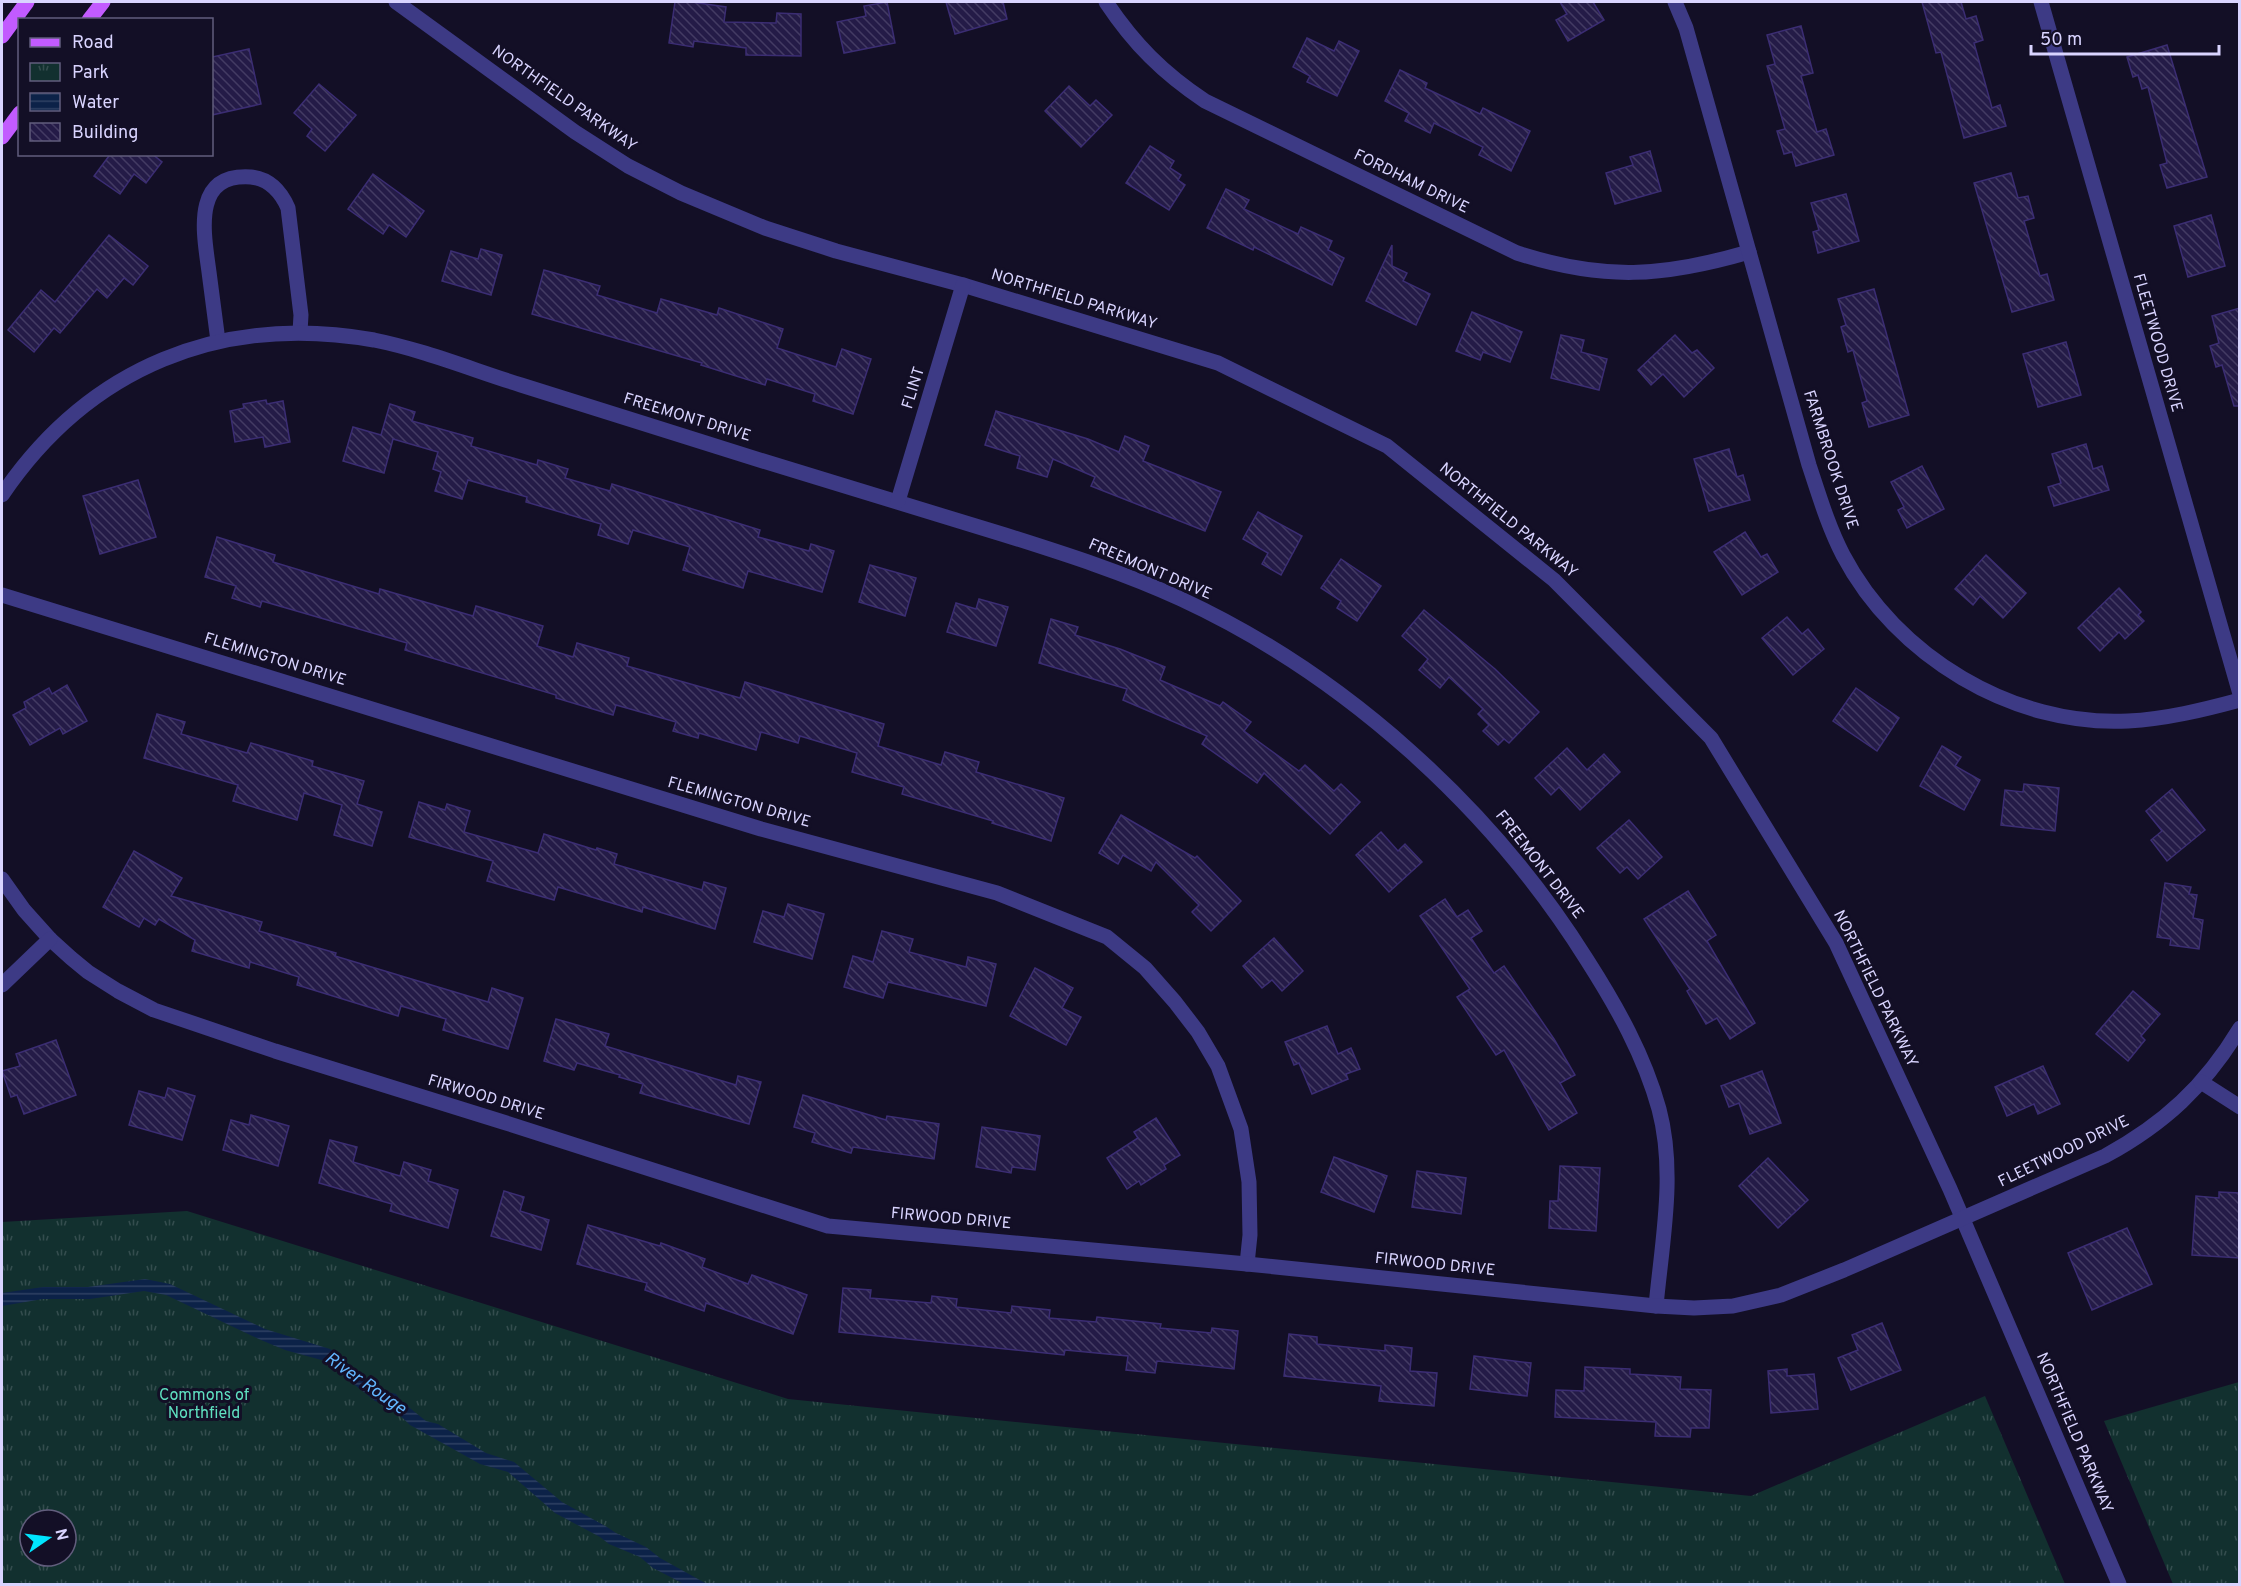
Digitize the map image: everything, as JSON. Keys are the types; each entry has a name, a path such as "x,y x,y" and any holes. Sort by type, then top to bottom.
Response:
{"main road":[{"path":"2,36 27,2"},
{"path":"91,18 103,2"},
{"path":"2,137 18,116"}],"street":[{"name":"FORDHAM DRIVE","path":"1106,2 1152,60 1176,81 1205,101 1517,253 1554,265 1595,272 1625,273 1691,268 1749,252"},
{"name":"FARMBROOK DRIVE","path":"1675,2 1686,28 1809,465 1826,516 1843,555 1866,591 1891,620 1927,654 1957,677 1994,696 2024,706 2065,716 2125,722 2159,719 2240,700"},
{"name":"FLEETWOOD DRIVE","path":"2041,2 2240,694"},
{"name":"NORTHFIELD PARKWAY","path":"402,3 575,132 628,166 681,194 765,228 836,251 963,285 1218,363 1387,446 1554,580 1711,738 1836,943 1963,1219 2119,1584"},
{"path":"218,341 203,225 206,205 211,193 218,185 241,177 255,178 275,188 283,197 288,208 301,315 300,332"},
{"name":"FLINT","path":"898,501 963,285"},
{"name":"FREEMONT DRIVE","path":"2,495 23,464 53,432 114,384 145,367 218,341 247,336 300,332 339,335 409,348 766,462 898,501 1124,575 1181,599 1315,677 1355,706 1438,777 1472,811 1528,876 1575,941 1631,1035 1660,1112 1667,1172 1656,1306"},
{"name":"FLEMINGTON DRIVE","path":"2,595 761,829 997,893 1107,937 1145,968 1175,1002 1198,1032 1218,1066 1241,1129 1249,1182 1250,1235 1247,1264"},
{"name":"FIRWOOD DRIVE","path":"2,879 24,910 50,939 88,972 154,1010 265,1048 828,1226 1694,1308 1733,1306 1781,1295 1963,1219"},
{"path":"2,985 50,939"},
{"name":"FLEETWOOD DRIVE","path":"1963,1219 2133,1141 2181,1104 2221,1058 2240,1028"},
{"path":"2201,1082 2240,1107"}],"green space":[{"name":"Commons of Northfield","path":"187,1211 788,1399 1751,1496 1985,1396 2065,1584 2,1584 2,1222"},
{"path":"2239,1382 2239,1584 2173,1584 2104,1421"}],"water":[{"name":"River Rouge","path":"145,1279 170,1284 265,1329 330,1349 380,1390 396,1394 401,1401 426,1421 438,1424 486,1453 514,1462 562,1502 616,1533 646,1547 660,1558 707,1584 684,1584 653,1568 640,1557 609,1544 555,1513 508,1472 480,1464 410,1425 389,1405 375,1401 325,1361 285,1350 166,1295 144,1291 90,1299 43,1299 2,1306 2,1293 43,1287 88,1287"}],"building":[{"path":"675,2 726,7 724,22 776,23 777,13 801,14 801,56 746,55 746,48 694,41 693,47 669,43"},
{"path":"887,2 895,43 844,53 837,22 866,16 864,6"},
{"path":"946,2 1003,2 1007,19 955,34"},
{"path":"1560,2 1593,2 1604,20 1568,41 1556,20 1567,14"},
{"path":"1922,2 1961,2 1966,19 1976,16 1983,40 1974,43 1992,108 2000,105 2006,126 1964,138 1941,52 1936,53"},
{"path":"1801,26 1813,73 1801,76 1817,132 1826,129 1834,155 1796,166 1792,152 1784,154 1777,131 1785,129 1767,66 1775,64 1767,35"},
{"path":"1307,38 1334,51 1339,41 1359,51 1337,96 1307,82 1310,76 1293,67"},
{"path":"2167,45 2207,177 2167,188 2160,165 2167,163 2148,87 2142,89 2138,75 2133,77 2127,57"},
{"path":"249,49 261,104 213,115 213,57"},
{"path":"1400,70 1427,83 1425,88 1480,114 1483,108 1530,131 1511,171 1479,155 1483,147 1434,123 1430,133 1405,121 1409,113 1385,101"},
{"path":"319,84 356,115 325,151 307,136 312,129 294,113"},
{"path":"1069,86 1090,106 1096,100 1112,115 1081,147 1045,111"},
{"path":"1150,146 1174,161 1170,168 1181,175 1178,180 1185,185 1169,210 1126,183"},
{"path":"1650,151 1661,191 1615,204 1606,173 1633,165 1630,157"},
{"path":"109,156 154,156 162,162 146,183 134,174 120,194 94,176"},
{"path":"2011,173 2018,198 2028,196 2034,218 2024,221 2040,276 2047,274 2054,300 2012,312 1974,183"},
{"path":"373,174 424,211 406,237 389,225 383,234 348,209"},
{"path":"1226,189 1249,200 1244,209 1298,234 1301,227 1332,241 1328,250 1344,258 1332,285 1254,247 1253,250 1207,228"},
{"path":"1846,194 1859,241 1818,253 1813,232 1819,230 1811,203"},
{"path":"2211,215 2225,266 2188,277 2174,226"},
{"path":"109,235 148,266 133,285 124,278 107,298 97,289 60,333 54,328 34,352 8,330 41,290 55,302"},
{"path":"1392,245 1392,266 1407,273 1403,281 1430,294 1416,325 1366,301"},
{"path":"481,249 502,255 491,295 442,281 451,251 478,259"},
{"path":"544,270 600,286 597,295 657,313 661,299 717,315 719,308 783,329 777,348 836,367 842,349 871,359 853,414 813,401 815,394 767,379 765,385 701,365 702,363 532,314"},
{"path":"1874,289 1909,415 1869,427 1862,403 1867,401 1853,350 1848,352 1841,327 1846,325 1838,299"},
{"path":"2240,308 2240,406 2234,406 2222,365 2216,367 2210,346 2219,343 2212,316"},
{"path":"1472,312 1522,332 1510,362 1483,352 1480,360 1456,351"},
{"path":"1561,335 1584,340 1581,352 1607,359 1599,390 1551,378"},
{"path":"1675,335 1692,353 1697,350 1714,368 1684,397 1663,374 1651,385 1638,370"},
{"path":"2066,342 2081,395 2038,407 2023,354"},
{"path":"266,400 267,404 283,401 290,442 265,447 263,437 235,442 230,411 244,408 243,404"},
{"path":"390,404 415,412 412,421 473,438 471,446 537,465 538,460 568,469 565,478 610,491 612,484 760,530 758,537 809,551 811,544 834,551 822,592 748,571 743,588 683,570 690,547 633,530 628,544 598,535 601,524 526,502 527,497 468,480 462,499 435,491 441,472 433,469 438,452 393,439 384,473 343,461 353,427 381,435"},
{"path":"996,411 1088,439 1119,452 1125,436 1149,446 1143,461 1221,492 1205,531 1091,486 1095,477 1053,459 1047,477 1017,468 1020,456 985,445"},
{"path":"2086,444 2093,469 2102,466 2109,490 2054,506 2048,487 2061,483 2052,454"},
{"path":"1729,449 1737,477 1743,475 1750,500 1709,511 1694,459"},
{"path":"1922,466 1944,509 1907,528 1898,510 1904,507 1891,482"},
{"path":"138,480 156,537 100,554 83,496"},
{"path":"1258,512 1302,536 1281,575 1262,564 1268,553 1243,539"},
{"path":"1745,532 1761,557 1767,554 1778,572 1742,595 1714,552"},
{"path":"217,537 275,555 273,562 379,594 380,589 473,616 476,606 543,626 537,646 573,657 577,643 629,658 627,666 740,698 745,682 884,724 878,746 941,765 945,752 979,762 976,772 1064,798 1051,841 902,794 904,787 852,772 857,753 800,736 798,743 761,732 756,750 699,733 698,738 673,731 676,722 616,705 613,715 556,698 556,695 405,650 407,643 262,601 260,607 232,598 236,586 205,577"},
{"path":"1986,555 2026,593 2003,618 1980,596 1973,605 1955,589"},
{"path":"1341,559 1381,586 1357,621 1337,608 1341,601 1321,588"},
{"path":"870,565 916,578 905,616 859,602"},
{"path":"2119,588 2141,612 2138,615 2144,621 2125,639 2119,632 2100,651 2078,628"},
{"path":"979,599 1008,607 996,646 947,632 956,603 976,609"},
{"path":"1424,610 1495,669 1539,712 1509,743 1504,739 1498,745 1483,731 1489,725 1478,714 1483,709 1449,677 1440,688 1419,670 1428,659 1402,636"},
{"path":"1787,617 1802,634 1808,629 1824,649 1793,675 1762,638"},
{"path":"1051,619 1078,627 1075,635 1120,649 1165,667 1160,680 1220,706 1223,702 1251,722 1244,731 1299,771 1305,765 1334,791 1341,784 1360,802 1330,834 1264,773 1257,783 1202,744 1207,736 1123,700 1127,689 1039,663"},
{"path":"67,685 87,721 63,734 60,728 30,745 13,715 26,708 24,702 49,688 52,694"},
{"path":"1856,688 1899,718 1877,751 1833,721"},
{"path":"157,714 185,722 181,734 247,753 251,743 313,761 312,766 364,781 357,804 382,812 372,846 334,835 342,805 304,793 297,820 233,801 238,785 144,758"},
{"path":"1942,746 1961,757 1955,766 1980,780 1964,810 1920,786"},
{"path":"1567,748 1587,770 1604,754 1620,772 1580,810 1559,787 1551,795 1535,778"},
{"path":"2024,784 2059,788 2055,831 2001,825 2005,790 2023,792"},
{"path":"2172,789 2205,830 2167,861 2151,840 2162,831 2146,811"},
{"path":"419,802 445,810 447,804 470,811 464,832 538,853 544,834 617,854 614,864 702,890 704,882 726,888 715,929 643,907 642,912 558,887 554,900 487,881 493,861 409,837"},
{"path":"1121,815 1195,858 1197,856 1241,901 1211,931 1192,912 1199,905 1156,862 1151,871 1123,855 1118,864 1099,853"},
{"path":"1629,820 1662,857 1638,879 1627,867 1620,873 1597,848"},
{"path":"1381,832 1398,851 1405,844 1422,862 1389,892 1356,855"},
{"path":"134,851 182,878 171,896 262,922 259,931 488,1002 492,988 523,998 508,1049 443,1030 446,1019 401,1006 398,1016 297,985 299,977 250,962 249,968 192,951 195,940 159,919 155,925 144,918 139,927 103,907"},
{"path":"2165,883 2191,887 2189,894 2197,895 2193,918 2203,920 2199,949 2170,945 2171,939 2157,937"},
{"path":"1688,891 1716,935 1707,941 1755,1023 1730,1039 1717,1018 1706,1024 1687,991 1690,989 1644,919"},
{"path":"1445,899 1457,917 1468,910 1482,931 1471,938 1494,973 1504,966 1554,1039 1575,1075 1560,1083 1577,1113 1549,1130 1504,1050 1496,1055 1457,997 1470,989 1420,916"},
{"path":"788,904 824,914 812,959 754,942 763,911 784,917"},
{"path":"882,931 913,939 909,952 966,967 968,957 996,964 986,1006 888,982 883,998 844,987 853,956 873,962"},
{"path":"1274,938 1303,971 1282,991 1272,980 1262,988 1243,966"},
{"path":"1035,968 1073,988 1062,1008 1081,1017 1066,1045 1010,1016"},
{"path":"2133,991 2160,1014 2141,1036 2145,1040 2128,1061 2096,1034"},
{"path":"556,1019 609,1034 605,1046 736,1085 738,1076 761,1082 749,1124 640,1093 643,1084 619,1077 620,1075 577,1063 574,1070 544,1061"},
{"path":"1327,1026 1338,1054 1351,1048 1360,1069 1346,1074 1348,1079 1312,1094 1299,1063 1294,1065 1285,1042"},
{"path":"56,1040 76,1095 24,1114 17,1095 11,1097 2,1071 20,1066 16,1054"},
{"path":"2043,1066 2060,1104 2038,1114 2034,1104 2007,1116 1995,1087"},
{"path":"1762,1071 1781,1123 1750,1134 1739,1103 1729,1107 1721,1086"},
{"path":"168,1088 195,1096 182,1140 129,1125 139,1091 165,1098"},
{"path":"803,1095 886,1120 887,1116 939,1124 934,1159 853,1147 851,1153 812,1142 815,1133 794,1127"},
{"path":"251,1115 289,1126 278,1166 223,1150 231,1120 249,1125"},
{"path":"1156,1118 1180,1155 1164,1165 1166,1169 1141,1185 1139,1181 1127,1189 1107,1158 1138,1138 1134,1132"},
{"path":"982,1127 1040,1136 1035,1170 1012,1167 1011,1173 976,1167"},
{"path":"330,1140 357,1147 353,1162 400,1176 404,1162 431,1170 428,1181 458,1190 448,1228 390,1211 392,1204 319,1183"},
{"path":"1334,1157 1387,1176 1374,1212 1321,1192"},
{"path":"1768,1158 1808,1200 1778,1228 1739,1186"},
{"path":"1560,1166 1600,1168 1596,1231 1549,1228 1550,1201 1558,1201"},
{"path":"1417,1171 1466,1178 1461,1214 1412,1207"},
{"path":"504,1191 524,1197 520,1211 549,1220 541,1250 491,1236"},
{"path":"2219,1192 2240,1193 2240,1258 2192,1255 2196,1196 2219,1198"},
{"path":"588,1225 660,1246 661,1243 705,1259 702,1267 748,1284 752,1275 807,1295 793,1334 706,1303 704,1311 645,1290 647,1283 577,1264"},
{"path":"2127,1228 2152,1284 2092,1310 2068,1253"},
{"path":"843,1288 871,1290 870,1298 931,1303 932,1296 957,1299 956,1307 1011,1313 1012,1306 1050,1310 1049,1318 1096,1322 1097,1317 1161,1324 1160,1328 1211,1333 1212,1328 1238,1331 1234,1369 1157,1361 1155,1373 1126,1370 1128,1356 1065,1350 1064,1355 839,1332"},
{"path":"1882,1323 1901,1370 1851,1390 1838,1358 1858,1350 1852,1335"},
{"path":"1289,1334 1317,1337 1317,1344 1385,1351 1385,1345 1412,1348 1410,1371 1437,1373 1434,1406 1379,1401 1381,1386 1284,1376"},
{"path":"1474,1356 1531,1363 1527,1396 1470,1389"},
{"path":"1585,1367 1630,1369 1630,1374 1681,1377 1680,1389 1711,1390 1709,1428 1691,1428 1690,1437 1655,1436 1656,1422 1555,1417 1556,1390 1584,1391"},
{"path":"1787,1369 1787,1376 1814,1374 1818,1409 1771,1413 1768,1371"}]}
